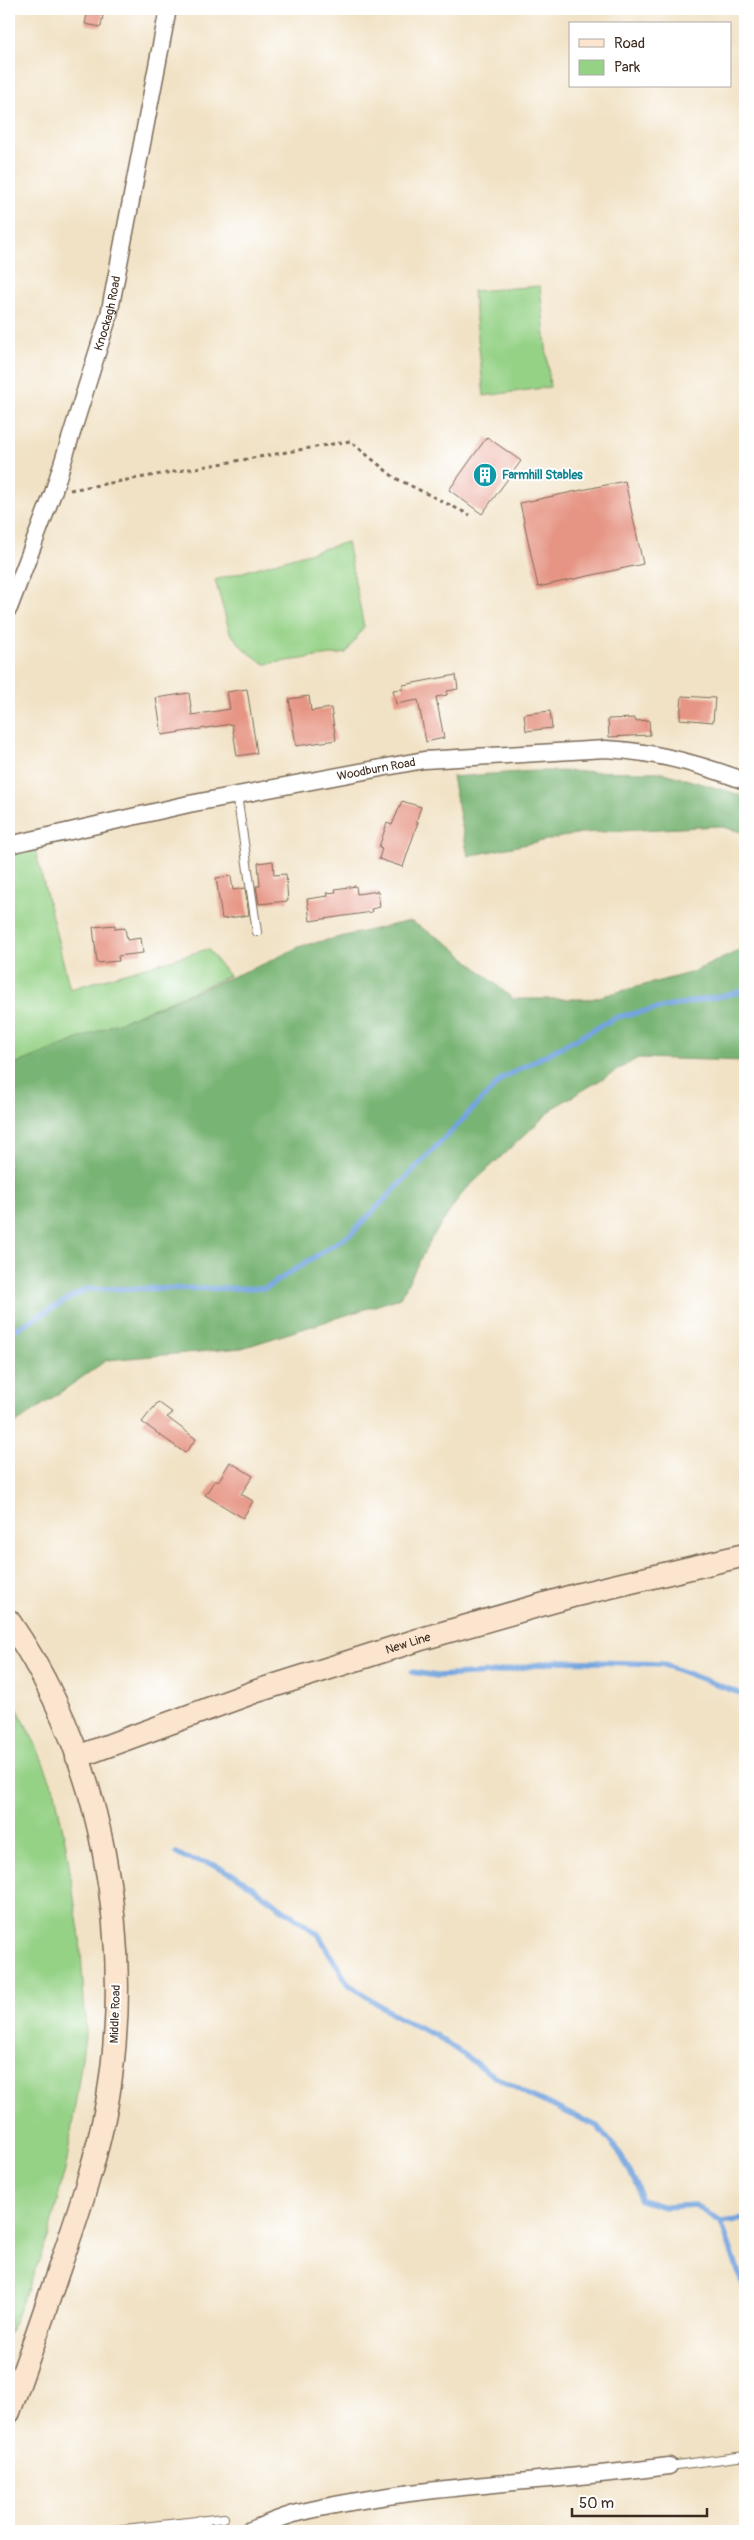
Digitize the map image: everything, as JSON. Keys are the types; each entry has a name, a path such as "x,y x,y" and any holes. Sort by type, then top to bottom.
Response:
{"main road":[{"name":"New Line","path":"77,1757 257,1690 418,1640 576,1594 745,1554"},
{"name":"Middle Road","path":"9,1621 54,1701 77,1757 97,1818 110,1886 116,1971 116,2036 107,2104 91,2168 9,2412"}],"street":[{"name":"Knockagh Road","path":"9,608 53,493 109,315 168,9"},
{"name":"Woodburn Road","path":"9,845 189,804 424,760 605,749 643,752 684,761 745,781"},
{"path":"248,2531 297,2514 376,2499 510,2482 669,2466"}],"lane":[{"path":"237,795 257,932"},
{"path":"669,2466 745,2456"},
{"path":"106,2531 224,2518"},
{"path":"199,2520 212,2531"}],"path":[{"path":"53,493 350,441 395,478 470,516"}],"green space":[{"path":"540,286 550,387 484,396 473,291"},
{"path":"347,542 364,627 346,653 265,664 245,650 230,633 215,580"},
{"path":"533,771 660,772 745,796 745,833 719,826 581,833 468,856 452,777"},
{"path":"34,845 70,989 208,949 229,976 57,1049 9,1067 9,852"},
{"path":"410,921 449,944 513,999 591,999 690,973 745,948 745,1061 638,1058 556,1106 463,1192 431,1239 400,1298 242,1348 107,1360 9,1428 9,1067 266,963 301,946"},
{"path":"9,1692 36,1745 55,1792 66,1845 80,1938 86,2030 67,2161 48,2238 9,2334"}],"building":[{"path":"88,9 104,9 101,27 85,24"},
{"name":"Farmhill Stables","path":"487,437 521,461 482,514 449,490"},
{"path":"625,481 643,564 538,587 520,503"},
{"path":"456,675 458,689 447,691 447,695 436,697 444,738 426,742 418,700 396,704 393,690 403,689 403,685"},
{"path":"247,689 257,753 237,756 232,724 162,735 156,698 189,693 192,715 230,709 227,692"},
{"path":"309,696 311,711 331,708 336,740 296,746 289,699"},
{"path":"682,696 715,698 713,722 680,719"},
{"path":"550,711 552,728 526,731 524,714"},
{"path":"635,718 635,721 649,720 650,735 609,737 608,719"},
{"path":"402,801 421,807 403,867 379,859 382,848 379,847 387,823 392,825"},
{"path":"273,861 274,875 286,874 288,901 259,904 256,886 260,886 258,863"},
{"path":"231,876 233,890 245,888 249,915 222,919 216,878"},
{"path":"356,886 357,894 378,891 380,907 371,909 372,912 310,921 307,899 328,896 327,893 336,892 335,889"},
{"path":"115,925 115,929 125,928 127,940 141,938 143,953 118,956 119,961 97,963 93,927"},
{"path":"158,1402 173,1413 167,1417 196,1439 185,1453 142,1422"},
{"path":"230,1462 253,1476 241,1494 253,1501 243,1518 205,1495 215,1480 218,1482"}],"waterway":[{"path":"9,1333 86,1289 266,1288 352,1233 503,1078 617,1017 745,991"},
{"path":"412,1672 437,1676 489,1673 559,1661 662,1664 745,1695"},
{"path":"176,1853 185,1858 212,1864 235,1875 318,1934 348,1984 397,2017 437,2036 488,2072 531,2096 597,2126 621,2155 638,2188 640,2200 665,2207 695,2205 721,2222 745,2291"},
{"path":"721,2222 745,2219"}],"place":[{"name":"Farmhill Stables","path":"485,475"}]}
